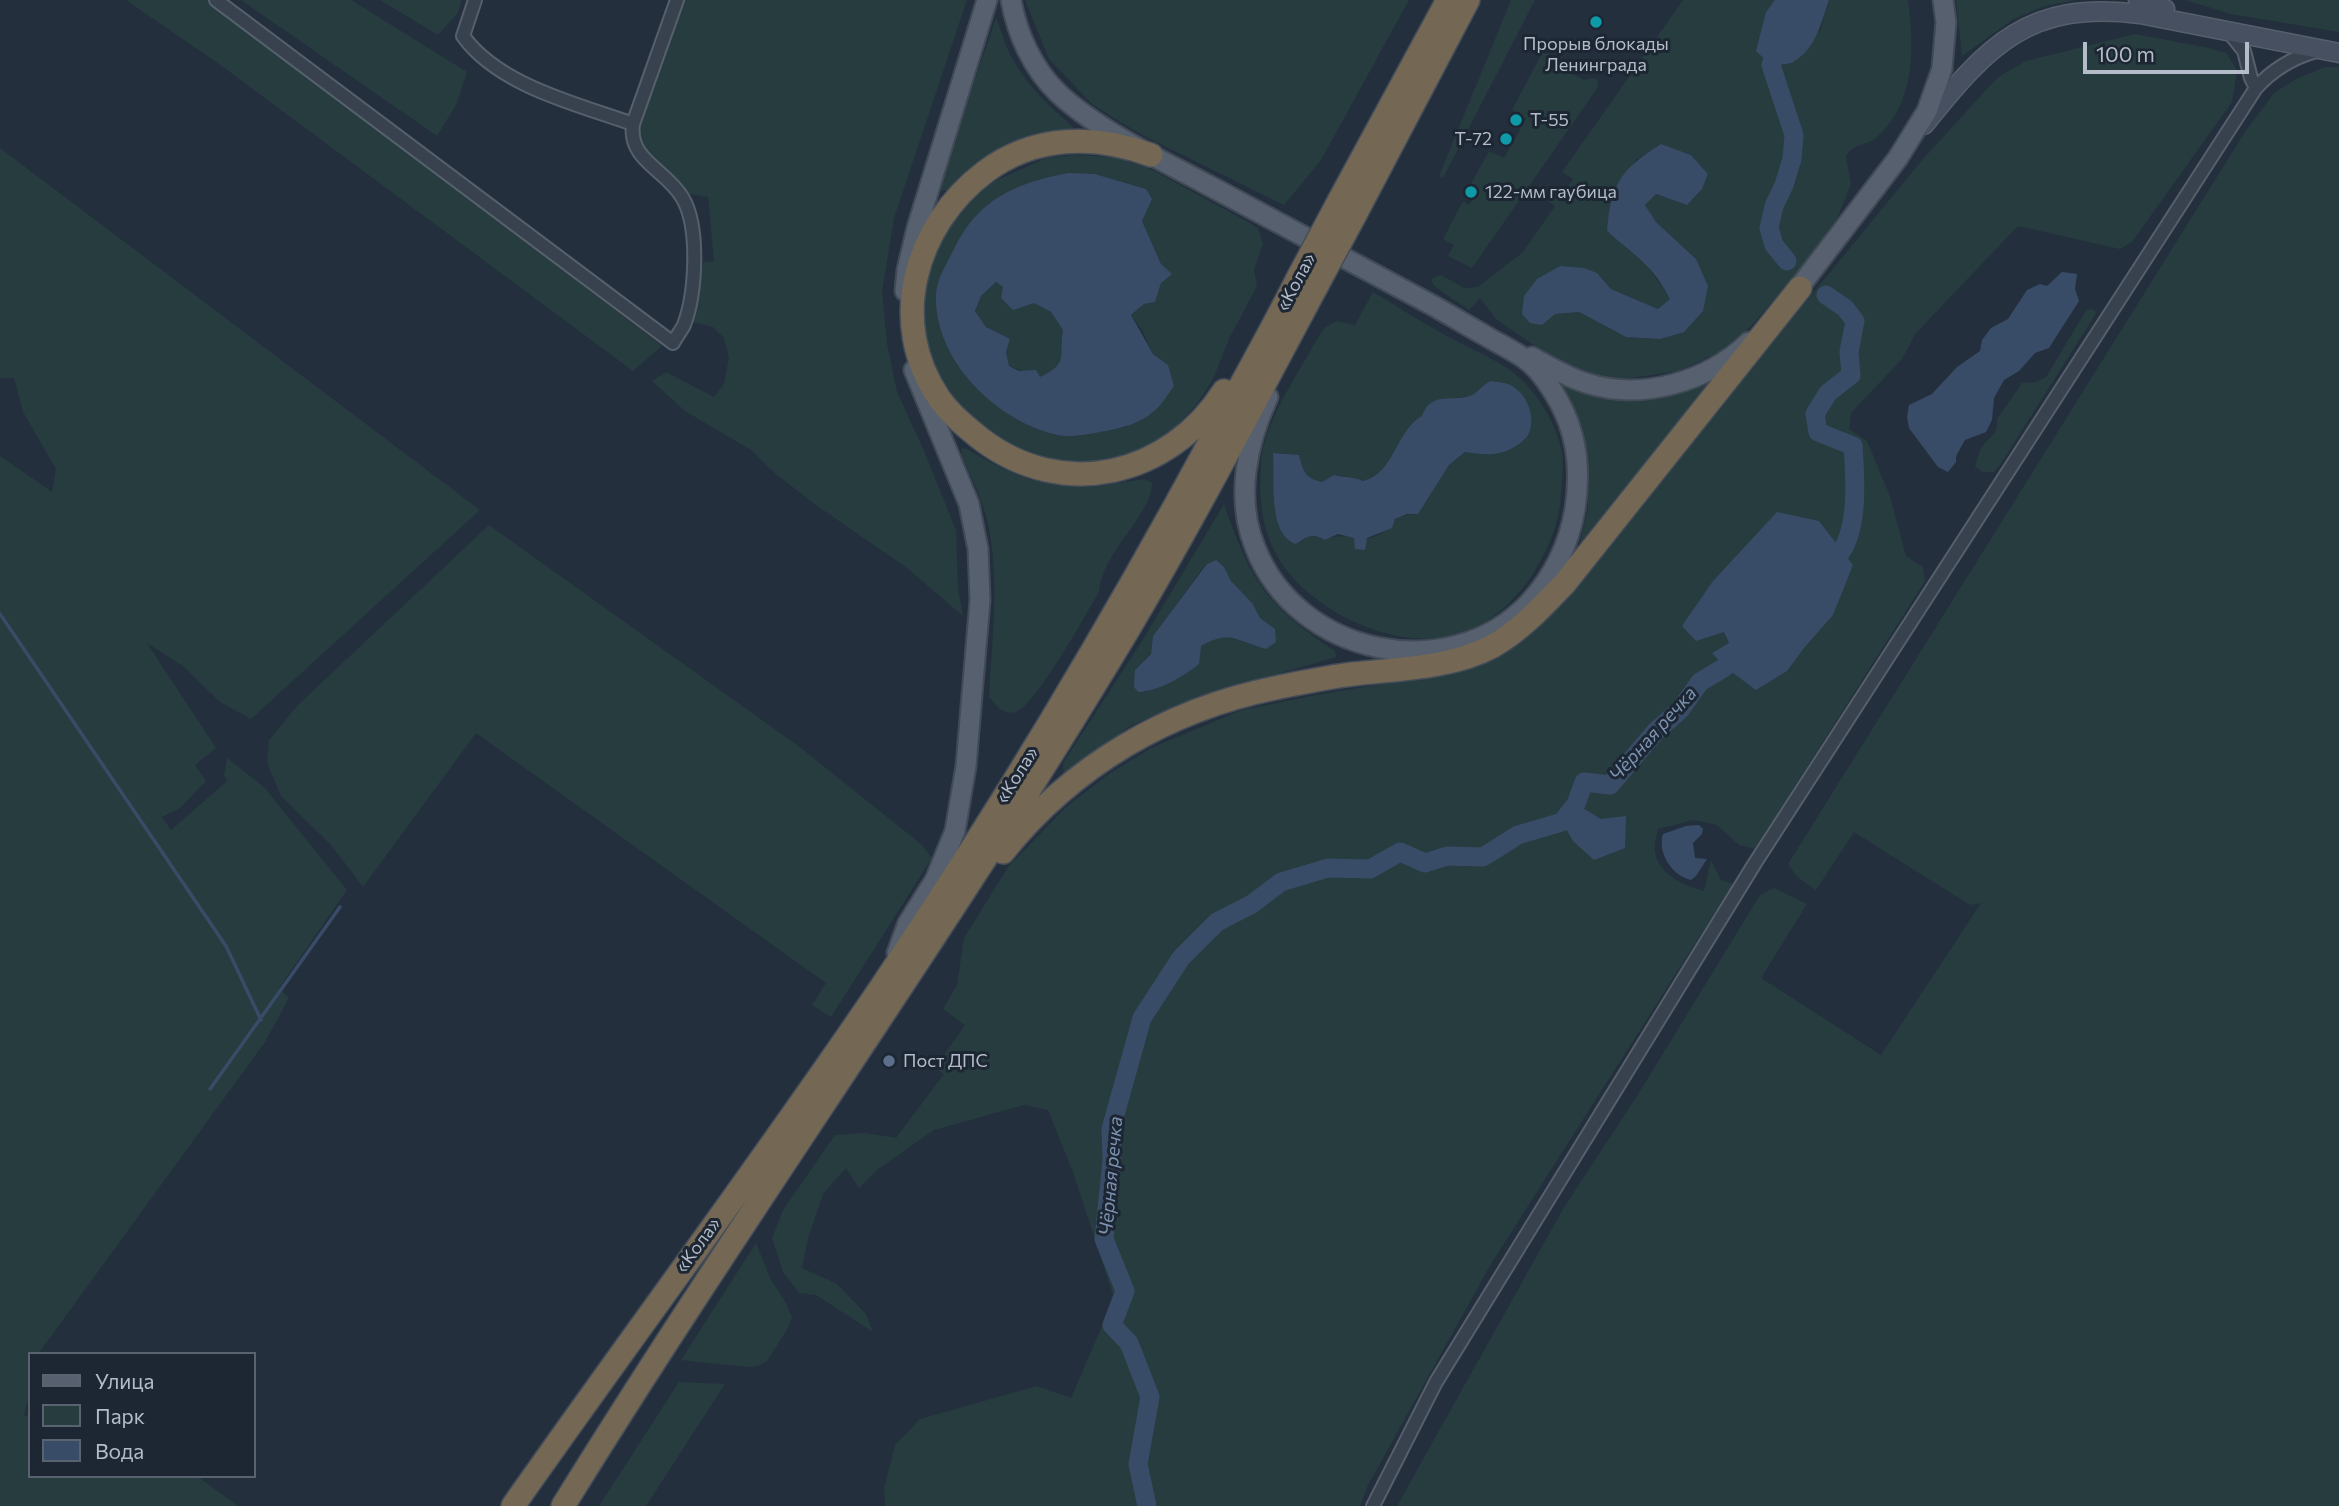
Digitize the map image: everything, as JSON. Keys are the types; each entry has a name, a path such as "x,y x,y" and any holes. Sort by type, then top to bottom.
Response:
{"highway":[{"name":"«Кола»","path":"1348,206 1448,0"},
{"name":"«Кола»","path":"563,1506 655,1358 822,1110 1021,803 1148,596 1213,480 1307,282 1468,0"},
{"path":"1151,155 1131,147 1099,141 1046,144 1016,154 990,169 962,191 943,214 918,263 913,292 914,315 916,336 926,372 939,398 952,414 994,449 1047,471 1080,474 1121,470 1157,455 1180,439 1209,412 1230,382 1254,335 1288,299"},
{"name":"«Кола»","path":"513,1506 828,1066 885,981 1012,784 1111,620 1288,299 1307,282"},
{"path":"923,954 971,897 1012,840 1035,816 1083,773 1144,733 1181,716 1249,694 1350,674 1409,669 1466,657 1492,646 1513,632 1565,583 1800,288"}],"main road":[{"path":"885,981 908,923 935,880 946,856 955,831 966,766 980,600 978,549 961,482 912,362 904,315 911,248 987,0"},
{"path":"1011,0 1024,43 1045,78 1058,93 1112,132 1455,317 1532,364 1549,385 1577,448 1579,484 1573,520 1560,558 1542,589 1517,615 1487,636 1458,647 1432,651 1384,649 1363,644 1329,630 1300,610 1273,579 1255,549 1249,527 1245,484 1253,435 1267,398 1306,328 1307,282"},
{"path":"1898,158 1936,91 1945,44 1943,0"},
{"path":"2138,0 2227,31"},
{"path":"1455,317 1486,330 1559,372 1589,384 1632,390 1698,377 1733,357 1800,288 1956,86 1975,65 2013,34 2029,25 2065,13 2107,9 2339,53"}],"street":[{"path":"216,0 673,343 684,324 689,303 695,247 693,229 689,211 674,185 636,150 631,138 633,124 677,0"},
{"path":"475,0 463,36 474,50 517,80 633,124"},
{"path":"2227,31 2244,51 2256,88"},
{"path":"1373,1506 1436,1382 1755,863 2256,88 2293,58 2319,50"}],"green space":[{"path":"126,0 208,0 662,346 633,371 219,64"},
{"path":"241,0 351,0 467,72 456,105 437,136"},
{"path":"380,0 462,0 457,14 438,35"},
{"path":"680,0 967,0 894,218 882,292 887,343 897,392 956,530 958,588 963,616 907,568 777,475 751,450 685,411 652,381 666,372 714,397 724,384 729,357 724,338 713,327 693,322 703,262 714,261 708,197 690,194 643,147 637,132"},
{"path":"1025,0 1409,0 1321,160 1284,205 1148,138 1092,104 1049,59"},
{"path":"1511,0 1535,0 1443,178 1439,176"},
{"path":"1683,0 1775,0 1766,12 1820,31 1829,0 1908,0 1911,55 1906,91 1899,107 1890,123 1877,137 1854,148 1846,156 1851,185 1837,218 1799,272 1750,327 1719,352 1679,371 1616,380 1564,366 1496,319 1480,298 1469,310 1434,286 1431,279 1441,275 1464,288 1478,287 1523,252 1555,206 1544,198 1545,196 1550,199 1554,192 1552,187 1563,193 1573,179 1562,172","holes":["1661,144 1691,155 1708,174 1702,189 1687,205 1656,194 1645,205 1656,222 1696,259 1659,339 1626,337 1579,312 1555,314 1597,273 1611,289 1658,309 1671,299 1643,260 1607,231 1636,160"]},
{"path":"1956,0 2076,0 2044,6 2012,20 1962,56"},
{"path":"2185,0 2339,0 2339,32 2231,14"},
{"path":"996,18 1008,50 1022,74 1040,96 1081,134 950,191 937,190"},
{"path":"2135,34 2226,53 2237,70 2232,102 2132,242 2120,249 2018,226 1916,333 1902,359 1851,413 1849,429 1867,441 1890,496 1906,556 1923,567 1925,581 1755,849 1739,845 1717,825 1693,820 1658,829 1655,848 1657,859 1666,872 1704,891 1711,860 1721,880 1733,884 1491,1264 1368,1485 1360,1506 885,1506 884,1489 895,1445 920,1419 1037,1386 1071,1398 1114,1298 1073,1172 1048,1110 1024,1105 934,1130 877,1170 859,1188 846,1168 823,1194 808,1238 802,1268 837,1284 866,1314 873,1332 816,1295 799,1293 783,1272 772,1238 783,1210 835,1135 865,1133 896,1138 944,1074 935,1068 965,1025 943,1009 957,985 964,938 1008,867 1064,809 1106,776 1151,748 1242,710 1401,681 1468,664 1612,538 1923,159 1998,77 2026,61","holes":["1819,521 1853,566 1787,671 1713,653 1729,643 1713,581 1732,562"]},
{"path":"1542,53 1550,54 1551,63 1584,80 1594,78 1598,87 1472,268 1448,256 1454,245 1443,239 1463,201 1469,205 1478,191 1470,186 1489,151 1504,158 1526,119 1512,110"},
{"path":"2325,67 2339,67 2339,1506 1397,1506 1563,1209 1637,1096 1760,895 1774,888 1807,904 1761,978 1881,1055 1981,903 1970,905 1854,832 1816,890 1797,877 1788,864 2245,132 2274,93 2296,79"},
{"path":"0,148 480,510 251,719 220,702 183,666 147,643 216,748 195,765 206,781 179,809 162,817 171,830 227,781 224,775 227,758 264,787 347,890 279,988 289,998 265,1042 39,1352 28,1352 28,1399 24,1415 28,1416 28,1478 200,1478 238,1506 0,1506 0,456 52,492 56,469 23,412 14,378 0,378"},
{"path":"1074,155 1114,157 1145,166 1258,228 1263,244 1254,269 1257,286 1230,337 1213,379 1197,404 1173,430 1144,447 1110,461 1066,463 1028,454 979,426 958,404 932,361 921,317 927,271 951,224 975,196 993,182 1046,158","holes":["1095,174 1146,189 1142,221 1161,264 1161,283 1155,302 1144,304 1131,315 1142,330 1153,354 1168,365 1127,427 1077,436 1054,435 945,342 936,290"]},
{"path":"996,282 1051,312 1063,330 1060,363 1040,378 1009,366 1006,352 1010,339 986,327 975,311 981,296"},
{"path":"1373,292 1512,372 1540,401 1559,440 1563,460 1560,504 1555,527 1541,559 1529,580 1507,605 1480,625 1459,634 1433,638 1406,637 1378,631 1351,620 1326,606 1303,588 1285,568 1268,536 1261,505 1260,474 1263,450 1272,422 1323,330 1336,321 1355,325","holes":["1490,381 1505,383 1465,452 1449,465 1418,514 1398,518 1386,530 1373,537 1340,536 1325,540 1314,536 1296,544 1276,516 1274,453 1299,455 1306,473 1322,482 1334,475 1363,481 1371,478 1388,463 1431,404 1472,395"]},
{"path":"2090,309 2096,311 2095,315 2000,465 1994,472 1983,472 1975,467 1982,446 1996,431 1997,419 2022,383 2036,382 2046,377 2085,312"},
{"path":"1719,377 1577,553 1588,509 1585,449 1577,418 1560,381 1687,387"},
{"path":"962,448 1012,473 1052,484 1094,486 1144,479 1152,483 1144,508 1108,563 1099,592 1072,638 1035,695 1024,707 1011,713 1003,711 989,697 994,610 992,545 986,515 961,454"},
{"path":"1224,504 1243,553 1264,590 1292,620 1335,651 1336,657 1192,699 1130,726 1064,775 1063,763 1142,641","holes":["1205,565 1224,567 1231,581 1253,604 1260,618 1257,647 1218,636 1201,646 1163,684 1145,692 1135,670 1151,653 1153,636"]},
{"path":"489,525 797,745 921,844 932,858 831,1017 812,1005 826,983 476,733 363,887 331,845 281,796 267,763 269,740 298,705"},
{"path":"756,1243 771,1280 792,1317 767,1361 758,1366 747,1367 681,1360"},
{"path":"679,1382 725,1384 646,1506 599,1506"}],"water":[{"path":"1775,0 1829,0 1817,35 1801,57 1791,63 1771,65 1756,51 1766,12"},
{"path":"1661,144 1691,155 1708,174 1702,189 1687,205 1656,194 1645,205 1656,222 1696,259 1708,286 1703,311 1684,332 1660,339 1626,337 1579,312 1555,314 1542,325 1530,323 1522,314 1524,296 1537,279 1560,266 1584,268 1597,273 1611,289 1658,309 1670,299 1650,269 1607,231 1611,201 1620,179 1636,162"},
{"path":"1068,173 1095,174 1146,189 1152,199 1142,221 1161,264 1172,274 1161,283 1155,302 1144,304 1131,315 1153,354 1168,365 1174,386 1154,411 1125,427 1066,436 1031,426 1009,414 971,382 956,362 938,317 936,293 943,270 975,217 1015,188","holes":["996,282 1003,287 1001,298 1013,310 1034,303 1051,312 1063,330 1059,363 1056,368 1040,377 1036,370 1019,371 1009,366 1006,352 1010,339 986,327 975,311 981,296"]},
{"path":"2062,272 2077,274 2075,289 2079,301 2049,348 2035,353 2019,371 2004,380 1994,398 1992,420 1986,432 1965,440 1956,456 1956,462 1948,472 1938,467 1909,428 1909,405 1932,394 1957,367 1980,351 1982,340 1991,328 2008,319 2027,290 2040,284 2047,286"},
{"path":"1491,381 1510,385 1526,400 1531,413 1531,427 1522,442 1498,453 1465,452 1449,465 1418,514 1407,514 1395,519 1392,528 1367,538 1365,550 1355,549 1354,538 1338,534 1325,540 1310,536 1296,544 1280,529 1274,504 1273,453 1299,455 1306,473 1322,482 1334,475 1363,481 1374,476 1389,461 1406,431 1431,403 1472,395"},
{"path":"1777,512 1819,521 1853,565 1833,615 1787,671 1756,690 1725,667 1712,653 1729,643 1724,632 1696,641 1682,626 1713,581"},
{"path":"1216,560 1253,604 1260,618 1275,629 1276,642 1266,649 1234,638 1211,641 1201,646 1199,664 1193,669 1162,686 1138,692 1134,687 1135,670 1151,654 1153,636 1206,565"},
{"path":"1576,804 1601,819 1626,816 1625,848 1594,860 1573,841 1557,813"},
{"path":"1699,825 1703,829 1693,843 1695,858 1707,859 1691,880 1678,874 1668,862 1662,848 1663,834 1686,826"}],"waterway":[{"path":"1787,261 1774,245 1769,228 1774,206 1792,159 1794,135 1771,65 1798,0"},
{"path":"1826,295 1845,308 1855,321 1849,352 1851,375 1828,393 1815,414 1818,432 1853,446 1854,500 1851,528 1841,552 1826,569"},
{"path":"0,614 226,946 261,1020"},
{"name":"Чёрная речка","path":"1147,1506 1138,1464 1150,1397 1129,1343 1112,1325 1125,1291 1104,1239 1112,1160 1111,1129 1142,1018 1181,958 1217,922 1252,904 1281,882 1328,868 1370,869 1400,852 1425,863 1447,856 1483,857 1518,835 1562,822 1576,804 1584,782 1610,785 1656,731 1680,710 1700,682 1743,652"},
{"path":"210,1089 340,907"}],"place":[{"name":"Прорыв блокады Ленинграда","path":"1596,22"},
{"name":"Т-55","path":"1516,120"},
{"name":"Т-72","path":"1506,139"},
{"name":"122-мм гаубица","path":"1471,192"},
{"name":"Пост ДПС","path":"889,1061"}]}
